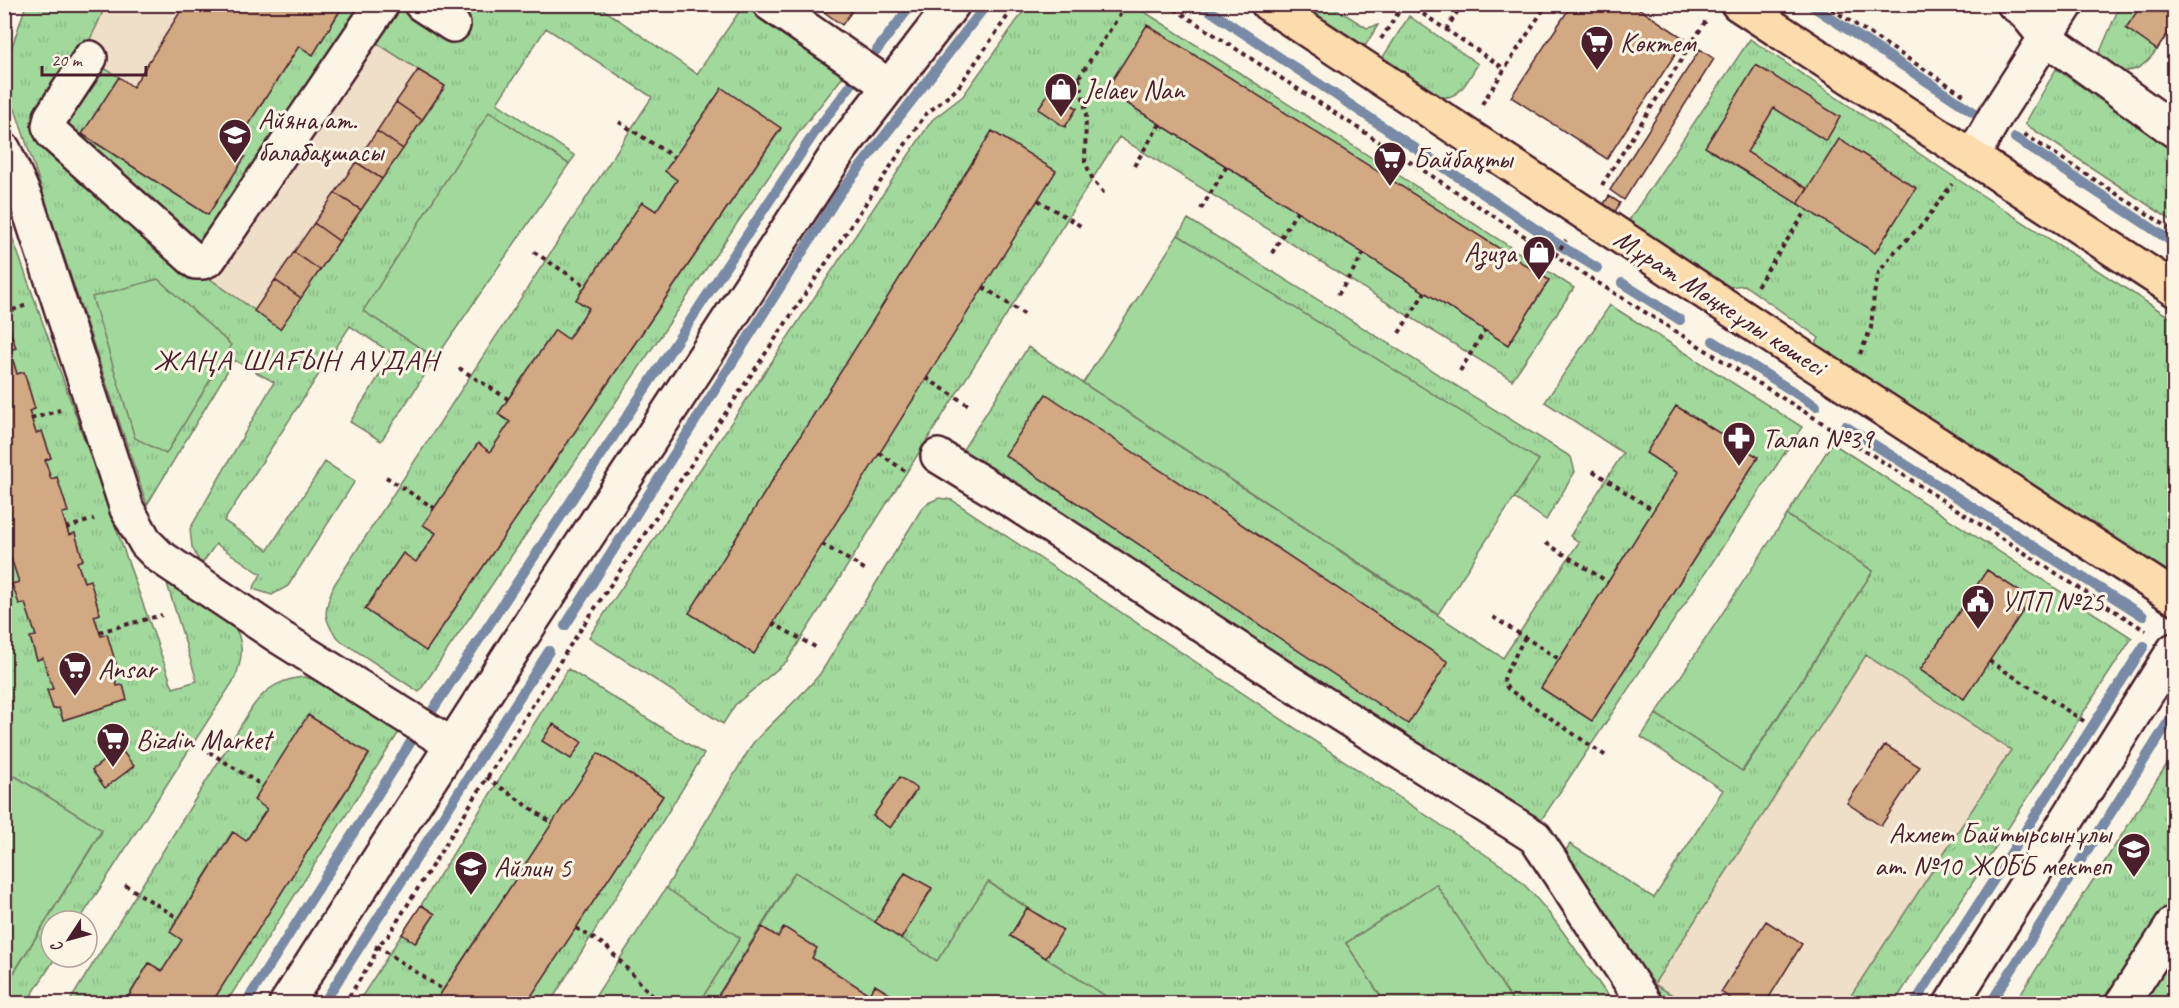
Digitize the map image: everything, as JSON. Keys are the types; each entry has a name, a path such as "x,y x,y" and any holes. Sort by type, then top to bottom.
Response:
{"main road":[{"name":"Мұрат Мөңкеұлы көшесі","path":"1268,4 1844,383 2175,597"},
{"path":"1723,10 1972,158 2175,289"}],"street":[{"path":"90,58 51,117 49,126 52,134 196,262 203,262 209,259 382,4"},
{"path":"421,4 453,25"},
{"path":"770,4 889,86"},
{"path":"286,1004 838,151 953,4"},
{"path":"2014,4 2024,11 2045,38 2175,130"},
{"path":"1972,158 1996,115 2067,4"},
{"path":"4,150 16,172 30,211 127,509 146,543 159,556 281,638 452,745"},
{"path":"938,456 1015,502 1268,668 1535,837 1645,1004"},
{"path":"1951,1004 2163,642"},
{"path":"2122,1004 2175,923"}],"path":[{"path":"344,1004 373,959 377,946 388,936 569,647 925,115 957,89 1016,4"},
{"path":"1064,100 1127,4"},
{"path":"1167,4 1555,256 1824,424 2163,642"},
{"path":"1378,43 1404,4"},
{"path":"1408,4 1504,69"},
{"path":"1446,30 1462,4"},
{"path":"1464,133 1547,4"},
{"path":"1824,4 2175,231"},
{"path":"1598,191 1723,10"},
{"path":"1078,78 1086,111 1085,162 1093,180 1105,195"},
{"path":"620,122 674,157"},
{"path":"1134,166 1160,124"},
{"path":"1844,383 1862,352 1871,328 1874,294 1879,272 1896,250 1923,224 1972,158"},
{"path":"1201,209 1227,166"},
{"path":"1038,200 1084,228"},
{"path":"1753,292 1807,210"},
{"path":"1272,253 1297,211"},
{"path":"1555,256 1565,242"},
{"path":"534,252 586,286"},
{"path":"1338,295 1364,253"},
{"path":"983,287 1027,316"},
{"path":"1399,333 1425,292"},
{"path":"1460,371 1485,330"},
{"path":"459,368 508,399"},
{"path":"926,378 970,406"},
{"path":"879,453 913,476"},
{"path":"1593,471 1653,510"},
{"path":"386,477 434,508"},
{"path":"1546,543 1608,582"},
{"path":"822,544 866,570"},
{"path":"99,632 162,615"},
{"path":"1493,617 1559,658"},
{"path":"772,623 817,648"},
{"path":"1525,637 1505,675 1505,685 1606,756"},
{"path":"1989,661 2084,721"},
{"path":"209,753 263,786"},
{"path":"486,777 552,823"},
{"path":"125,885 178,918"},
{"path":"576,928 606,946 660,1004"},
{"path":"377,946 443,990"},
{"path":"52,1000 58,1004"}],"shaded area":[{"name":"Айяна ат. балабақшасы","path":"489,4 445,86 274,337 247,318 5,99 5,67 26,5"},
{"path":"1866,655 2011,749 1846,1003 1686,1003 1654,984"}],"green space":[{"path":"26,5 101,5 102,15 94,32 35,126 202,277 210,279 280,328 445,87 372,40 394,6 444,38 448,5 597,5 697,74 743,6 846,73 799,132 419,692 341,641 335,634 327,621 326,614 334,585 652,97 546,28 497,103 575,156 569,164 489,113 364,311 436,358 381,441 350,422 393,354 350,326 224,521 268,550 325,462 355,481 288,586 272,595 253,589 261,574 216,544 201,565 192,547 190,529 274,382 234,360 147,505 15,109 5,99 5,67","holes":["722,88 781,129 426,651 365,609 403,553 416,562 436,533 423,524 478,444 490,452 510,422 498,414 555,330 568,339 589,308 576,299 642,203 656,211 677,180 665,171"]},
{"path":"344,5 370,5 212,239 198,244 61,131 99,65 119,77 83,135 208,215 232,149 299,46 313,54"},
{"path":"1028,5 1134,5 1574,288 1512,380 1119,137 787,661 735,705 723,724 589,637 932,120 963,96","holes":["1147,26 1549,280 1508,345 1106,90","1050,91 1077,108 1065,127 1038,109","992,131 1055,171 754,653 690,613"]},
{"path":"1301,5 1330,5 1367,28 1378,25 1365,46"},
{"path":"2120,5 2142,5 2126,28 2157,50 2137,69 2109,73 2096,61"},
{"path":"1409,16 1478,64 1463,87 1453,95 1441,97 1383,57"},
{"path":"1750,39 1951,175 2174,320 2174,580 1813,349 1819,338 1744,285 1721,288 1627,223"},
{"path":"2056,69 2174,151 2174,222 2025,124"},
{"path":"489,112 569,164 436,358 363,311"},
{"path":"4,214 173,688 197,681 165,577 232,622 241,644 241,658 234,680 87,909 54,909 102,831 15,776 5,792 5,557 10,555 19,582 12,584 25,603 36,636 30,638 37,660 43,658 53,689 47,690 53,709 59,708 63,720 127,700 123,685 117,686 111,666 116,664 107,635 101,636 94,616 100,614 77,562 83,559 75,534 69,535 62,513 67,512 51,479 45,460 51,458 42,431 36,433 29,411 35,409 24,372 17,374 10,350 16,348 8,322 5,323","holes":["120,749 133,767 105,787 92,770"]},
{"path":"1188,219 1571,457 1575,472 1546,520 1514,498 1538,460 1178,235"},
{"path":"1178,235 1539,460 1438,614 1083,383"},
{"path":"158,279 231,345 166,454 135,438 92,297"},
{"path":"1610,305 1802,427 1532,834 962,451 1028,347 1503,658 1579,542 1570,536 1623,453 1545,402","holes":["1046,394 1448,662 1408,723 1006,456","1676,406 1758,458 1592,721 1541,688 1677,473 1647,453"]},
{"path":"1832,443 2132,638 1894,1003 1846,1003 2011,750 1866,655 1654,984 1686,1003 1655,1003 1563,854 1570,844 1654,898 1723,790 1641,737 1656,714 1743,771 1873,571 1787,515","holes":["1987,570 2030,599 1964,699 1921,670"]},
{"path":"939,498 952,500 1510,871 1552,917 1613,1003 1514,1003 1436,885 1346,943 1385,1003 1117,1004 1046,958 1062,930 989,882 937,961 901,939 932,889 905,873 875,922 795,872 713,1003 699,1003 740,938 666,888 753,743 820,674 921,510 928,503","holes":["900,778 917,790 890,828 873,816"]},
{"path":"1787,515 1873,571 1742,771 1656,714"},
{"path":"568,669 704,754 550,1003 526,1003 663,796 598,754 434,1003 357,1004 402,934 416,943 435,914 421,905"},
{"path":"305,677 321,682 399,732 226,1003 211,1003 369,755 267,809 246,841 232,832 170,931 182,940 162,971 149,963 124,1003 68,1004 90,969 99,969 99,954 253,706 276,685"},
{"name":"Ахмет Байтырсынұлы ат. №10 ЖОББ мектеп","path":"2174,753 2174,902 2107,1003 2014,1004"},
{"path":"15,776 102,830 53,909 39,909 39,932 5,987 5,792"},
{"path":"795,872 937,961 988,882 1027,908 1010,936 1117,1003 905,1003 875,985 869,994 812,958 817,948 778,937 762,927"},
{"path":"1436,884 1514,1003 1385,1003 1346,943"},
{"path":"666,888 740,938 699,1003 591,1003"},
{"path":"39,932 39,969 48,969 26,1004 5,1003 5,987"},
{"path":"2174,946 2174,1003 2136,1003"}],"building":[{"path":"185,4 344,4 313,55 299,46 232,149 245,157 208,215 82,134 119,77 133,87"},
{"path":"813,4 857,4 842,25"},
{"path":"1572,4 1632,4 1685,39 1607,159 1511,97"},
{"path":"2142,4 2174,4 2174,24 2157,50 2126,28"},
{"path":"1147,25 1549,280 1508,345 1106,90"},
{"path":"1700,49 1714,59 1624,200 1610,190"},
{"path":"1756,65 1840,117 1826,141 1774,108 1747,152 1808,189 1798,204 1705,147"},
{"path":"418,70 445,86 422,120 396,102"},
{"path":"722,88 781,128 426,651 365,609 403,553 416,562 436,533 423,525 478,443 490,452 510,422 498,414 555,330 568,339 589,308 576,300 642,202 656,211 677,180 665,171"},
{"name":"Jelaev Nan","path":"1050,91 1077,108 1065,127 1038,109"},
{"path":"396,102 422,120 403,149 377,131"},
{"path":"377,131 403,149 382,179 356,162"},
{"path":"992,131 1056,171 754,654 689,613"},
{"path":"1839,139 1916,188 1875,253 1798,204"},
{"path":"356,162 382,179 361,210 335,193"},
{"path":"335,193 361,210 339,241 314,223"},
{"path":"1609,196 1620,203 1612,217 1600,210"},
{"path":"314,223 339,241 320,270 294,252"},
{"path":"294,252 320,270 301,298 275,280"},
{"path":"275,280 301,298 280,329 254,311"},
{"path":"7,322 16,348 10,350 17,374 24,372 35,409 29,411 36,433 42,431 51,458 45,460 51,479 57,477 68,512 62,513 69,535 75,533 83,560 77,562 84,582 90,580 100,614 94,616 101,636 107,634 116,664 111,666 117,686 123,685 127,700 63,720 59,708 53,709 47,690 53,689 43,658 37,660 30,637 36,636 25,603 19,604 12,584 19,582 10,555 4,557 4,323"},
{"path":"1046,394 1448,662 1408,724 1005,455"},
{"path":"1676,406 1758,457 1592,721 1541,688 1677,473 1646,453"},
{"name":"УПП №25","path":"1987,570 2031,599 1964,699 1920,670"},
{"path":"308,715 369,754 211,1004 124,1004 149,963 162,971 182,940 170,932 233,832 246,841 267,809 254,800"},
{"path":"553,724 582,742 571,759 542,741"},
{"path":"1885,745 1920,767 1881,826 1847,803"},
{"name":"Bizdin Market","path":"120,748 134,766 105,788 92,770"},
{"path":"598,753 663,796 526,1004 434,1004"},
{"path":"900,777 917,789 890,828 873,816"},
{"path":"905,873 932,888 901,939 875,922"},
{"path":"421,905 435,914 415,943 402,934"},
{"path":"1027,908 1063,930 1046,958 1010,936"},
{"path":"1766,921 1802,944 1765,1004 1739,1004 1721,992"},
{"path":"762,927 778,937 784,927 817,948 812,958 869,994 875,985 905,1004 713,1004"}],"waterway":[{"path":"877,50 912,4"},
{"path":"565,626 840,193 987,4"},
{"path":"1200,4 1597,268"},
{"path":"1809,4 1978,115"},
{"path":"430,714 815,132 851,85"},
{"path":"2015,138 2174,243"},
{"path":"1622,283 1680,320"},
{"path":"1713,341 1816,406"},
{"path":"1845,426 2143,616"},
{"path":"1914,1004 2144,646"},
{"path":"323,1004 549,651"},
{"path":"1990,1004 2174,713"},
{"path":"245,1004 414,737"}],"place":[{"name":"Көктем","path":"1597,71"},
{"name":"Jelaev Nan","path":"1061,118"},
{"name":"Айяна ат. балабақшасы","path":"235,164"},
{"name":"Байбақты","path":"1390,187"},
{"name":"Азиза","path":"1539,281"},
{"name":"Талап №39","path":"1739,467"},
{"name":"УПП №25","path":"1978,630"},
{"name":"Ansar","path":"75,697"},
{"name":"Bizdin Market","path":"113,768"},
{"name":"Ахмет Байтырсынұлы ат. №10 ЖОББ мектеп","path":"2134,878"},
{"name":"Айлин 5","path":"471,896"}],"district":[{"name":"ЖАҢА ШАҒЫН АУДАН","path":"296,360"}]}
